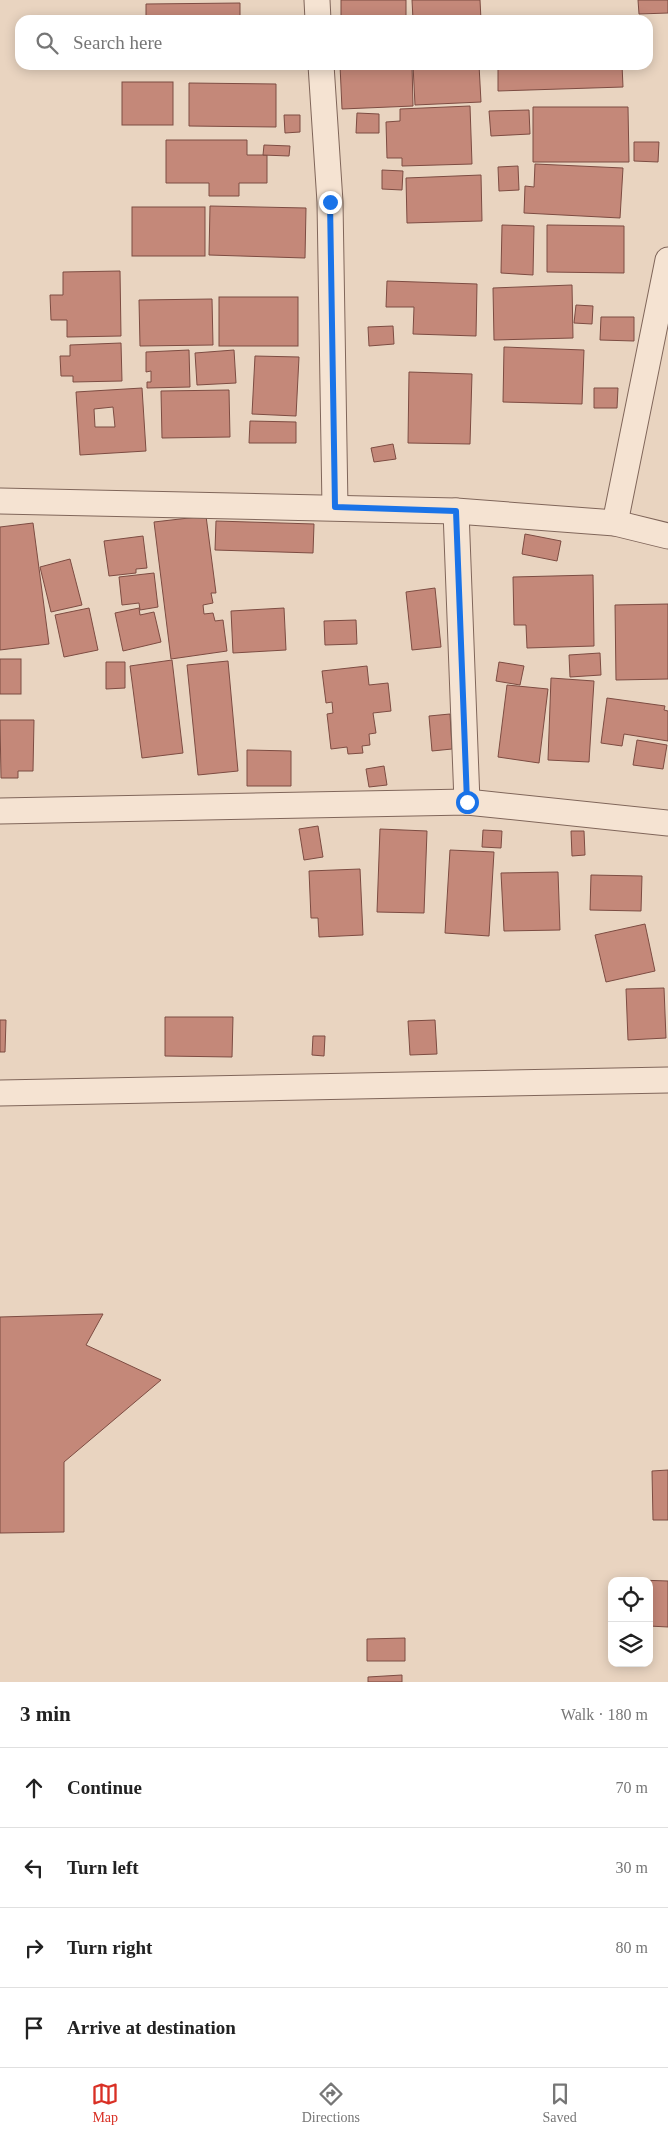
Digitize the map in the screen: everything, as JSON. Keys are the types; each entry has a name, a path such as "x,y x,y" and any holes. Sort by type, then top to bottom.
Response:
{"street":[{"path":"317,0 318,15"},
{"path":"321,70 330,202 335,507"},
{"path":"615,523 668,260"},
{"path":"0,501 456,511 615,523 668,536"},
{"path":"456,511 467,802"},
{"path":"0,811 467,802 668,823"},
{"path":"0,1093 668,1080"}],"building":[{"path":"341,0 406,0 406,15 341,15"},
{"path":"412,0 480,0 481,15 413,15"},
{"path":"638,0 668,0 668,13 639,14"},
{"path":"240,3 240,15 146,15 146,4"},
{"path":"340,70 412,70 413,106 342,109"},
{"path":"413,70 479,70 481,102 415,105"},
{"path":"498,70 622,70 623,87 498,91"},
{"path":"122,82 173,82 173,125 122,125"},
{"path":"189,83 276,84 276,127 189,126"},
{"path":"470,106 472,164 402,166 402,158 387,158 386,122 400,121 400,109"},
{"path":"533,107 628,107 629,162 533,162"},
{"path":"529,110 530,134 491,136 489,111"},
{"path":"357,113 379,114 379,133 356,133"},
{"path":"284,115 300,115 300,132 285,133"},
{"path":"166,140 247,140 247,155 267,155 267,183 239,183 239,196 209,196 209,183 166,183"},
{"path":"634,142 659,142 658,162 634,161"},
{"path":"264,145 290,146 289,156 263,155"},
{"path":"535,164 623,168 620,218 524,213 525,186 534,187"},
{"path":"518,166 519,190 499,191 498,167"},
{"path":"382,170 403,171 402,190 382,189"},
{"path":"481,175 482,221 407,223 406,178"},
{"path":"210,206 306,208 305,258 209,255"},
{"path":"132,207 205,207 205,256 132,256"},
{"path":"502,225 534,226 533,275 501,273"},
{"path":"547,225 624,226 624,273 547,272"},
{"path":"120,271 121,336 67,337 67,320 51,320 50,295 63,295 63,272"},
{"path":"387,281 477,284 476,336 413,334 414,307 386,307"},
{"path":"572,285 573,338 494,340 493,288"},
{"path":"219,297 298,297 298,346 219,346"},
{"path":"212,299 213,345 140,346 139,300"},
{"path":"576,305 593,306 592,324 574,323"},
{"path":"601,317 634,317 634,341 600,340"},
{"path":"393,326 394,344 369,346 368,327"},
{"path":"121,343 122,381 73,382 73,376 61,376 60,356 70,356 70,345"},
{"path":"504,347 584,350 582,404 503,402"},
{"path":"189,350 190,387 147,388 147,382 151,382 151,371 146,372 146,352"},
{"path":"234,350 236,383 197,385 195,353"},
{"path":"255,356 299,357 296,416 252,414"},
{"path":"409,372 472,374 470,444 408,443"},
{"path":"142,388 146,451 80,455 76,392","holes":["113,407 115,427 95,427 94,409"]},
{"path":"594,388 618,388 617,408 594,408"},
{"path":"229,390 230,437 162,438 161,391"},
{"path":"250,421 296,422 296,443 249,443"},
{"path":"393,444 396,459 374,462 371,448"},
{"path":"206,516 216,593 211,593 213,603 203,605 204,614 213,613 215,621 223,620 227,651 171,659 154,522"},
{"path":"216,521 314,524 313,553 215,550"},
{"path":"33,523 49,644 0,650 0,527"},
{"path":"525,534 561,541 557,561 522,554"},
{"path":"143,536 147,568 136,569 136,573 109,576 104,541"},
{"path":"70,559 82,605 51,612 40,567"},
{"path":"154,573 158,607 140,610 139,603 122,605 119,577"},
{"path":"593,575 594,646 527,648 526,625 514,625 513,577"},
{"path":"435,588 441,647 412,650 406,592"},
{"path":"668,604 668,679 616,680 615,605"},
{"path":"89,608 98,650 64,657 55,615"},
{"path":"139,608 140,615 154,612 161,642 123,651 115,613"},
{"path":"284,608 286,650 233,653 231,611"},
{"path":"356,620 357,644 325,645 324,621"},
{"path":"600,653 601,675 570,677 569,655"},
{"path":"0,659 21,659 21,694 0,694"},
{"path":"172,660 183,753 142,758 130,666"},
{"path":"228,661 238,771 198,775 187,665"},
{"path":"106,662 125,662 125,688 106,689"},
{"path":"499,662 524,666 520,685 496,681"},
{"path":"367,666 369,685 388,683 391,711 373,713 376,733 369,734 370,745 362,746 363,753 348,754 347,747 331,749 327,714 333,713 332,702 326,703 322,671"},
{"path":"551,678 594,681 589,762 548,760"},
{"path":"507,685 548,689 539,763 498,757"},
{"path":"607,698 665,706 664,710 668,711 668,741 624,734 622,746 601,743"},
{"path":"450,714 452,749 432,751 429,716"},
{"path":"0,720 34,720 33,771 18,771 18,778 1,778"},
{"path":"637,740 667,745 663,769 633,765"},
{"path":"247,750 291,751 291,786 247,786"},
{"path":"384,766 387,785 369,787 366,769"},
{"path":"318,826 323,857 304,860 299,829"},
{"path":"380,829 427,831 424,913 377,912"},
{"path":"483,830 502,831 501,848 482,847"},
{"path":"571,831 584,831 585,855 572,856"},
{"path":"450,850 494,852 489,936 445,933"},
{"path":"360,869 363,935 319,937 318,918 311,918 309,871"},
{"path":"558,872 560,930 504,931 501,873"},
{"path":"591,875 642,876 641,911 590,910"},
{"path":"645,924 655,971 606,982 595,935"},
{"path":"664,988 666,1038 628,1040 626,989"},
{"path":"165,1017 233,1017 232,1057 165,1056"},
{"path":"0,1020 6,1020 5,1052 0,1052"},
{"path":"435,1020 437,1054 410,1055 408,1021"},
{"path":"313,1036 325,1036 324,1056 312,1055"},
{"path":"103,1314 86,1345 161,1380 64,1462 64,1532 0,1533 0,1317"},
{"path":"668,1470 668,1520 653,1520 652,1471"},
{"path":"653,1580 668,1581 668,1627 653,1626"},
{"path":"405,1638 405,1661 367,1661 367,1639"},
{"path":"402,1675 402,1682 368,1682 368,1677"}],"route":[{"path":"330,202 335,507 456,511 467,802"}]}
